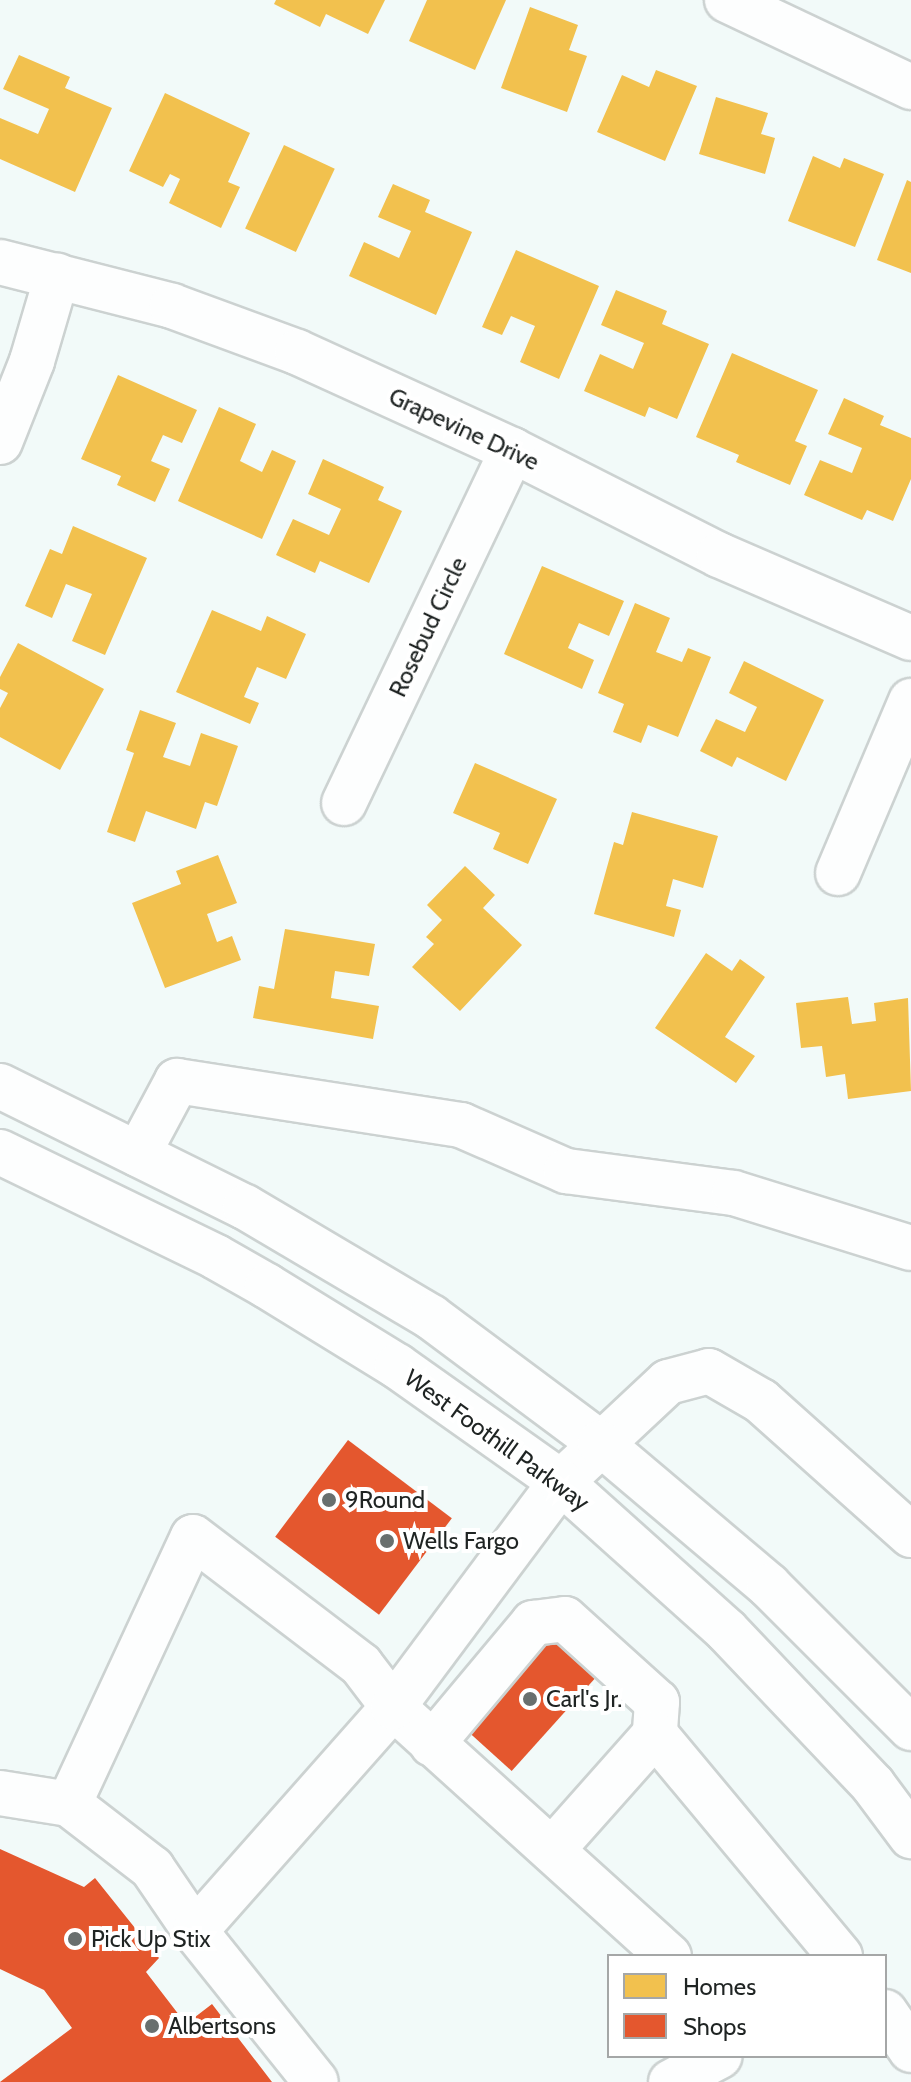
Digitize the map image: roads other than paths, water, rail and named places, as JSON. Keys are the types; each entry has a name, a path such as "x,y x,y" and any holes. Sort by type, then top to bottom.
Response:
{"street":[{"path":"727,0 911,87"},
{"name":"Grapevine Drive","path":"0,262 172,306 297,352 512,450 719,555 911,638"},
{"path":"0,442 32,361 57,276"},
{"name":"Rosebud Circle","path":"344,803 512,450"},
{"path":"838,873 911,701"},
{"path":"138,1154 177,1081 461,1125 566,1171 734,1193 911,1248"},
{"path":"0,1086 245,1207 431,1317 600,1443 769,1586 911,1728"},
{"name":"West Foothill Parkway","path":"0,1152 216,1257 267,1286 397,1366 561,1482 726,1630 873,1785 911,1836"},
{"path":"195,1931 393,1707 561,1482 668,1382 709,1371 761,1401 911,1535"},
{"path":"69,1804 193,1537 361,1665 393,1707 432,1744 667,1954"},
{"path":"432,1744 533,1623 565,1619 657,1702 655,1734 552,1850"},
{"path":"655,1734 838,1954"},
{"path":"0,1793 69,1804 152,1868 195,1931 316,2082"},
{"path":"887,2015 911,2050"},
{"path":"671,2082 716,2058"}],"place":[{"name":"9Round","path":"329,1500"},
{"name":"Wells Fargo","path":"387,1541"},
{"name":"Carl's Jr.","path":"530,1699"},
{"name":"Pick Up Stix","path":"75,1939"},
{"name":"Albertsons","path":"152,2026"}]}
